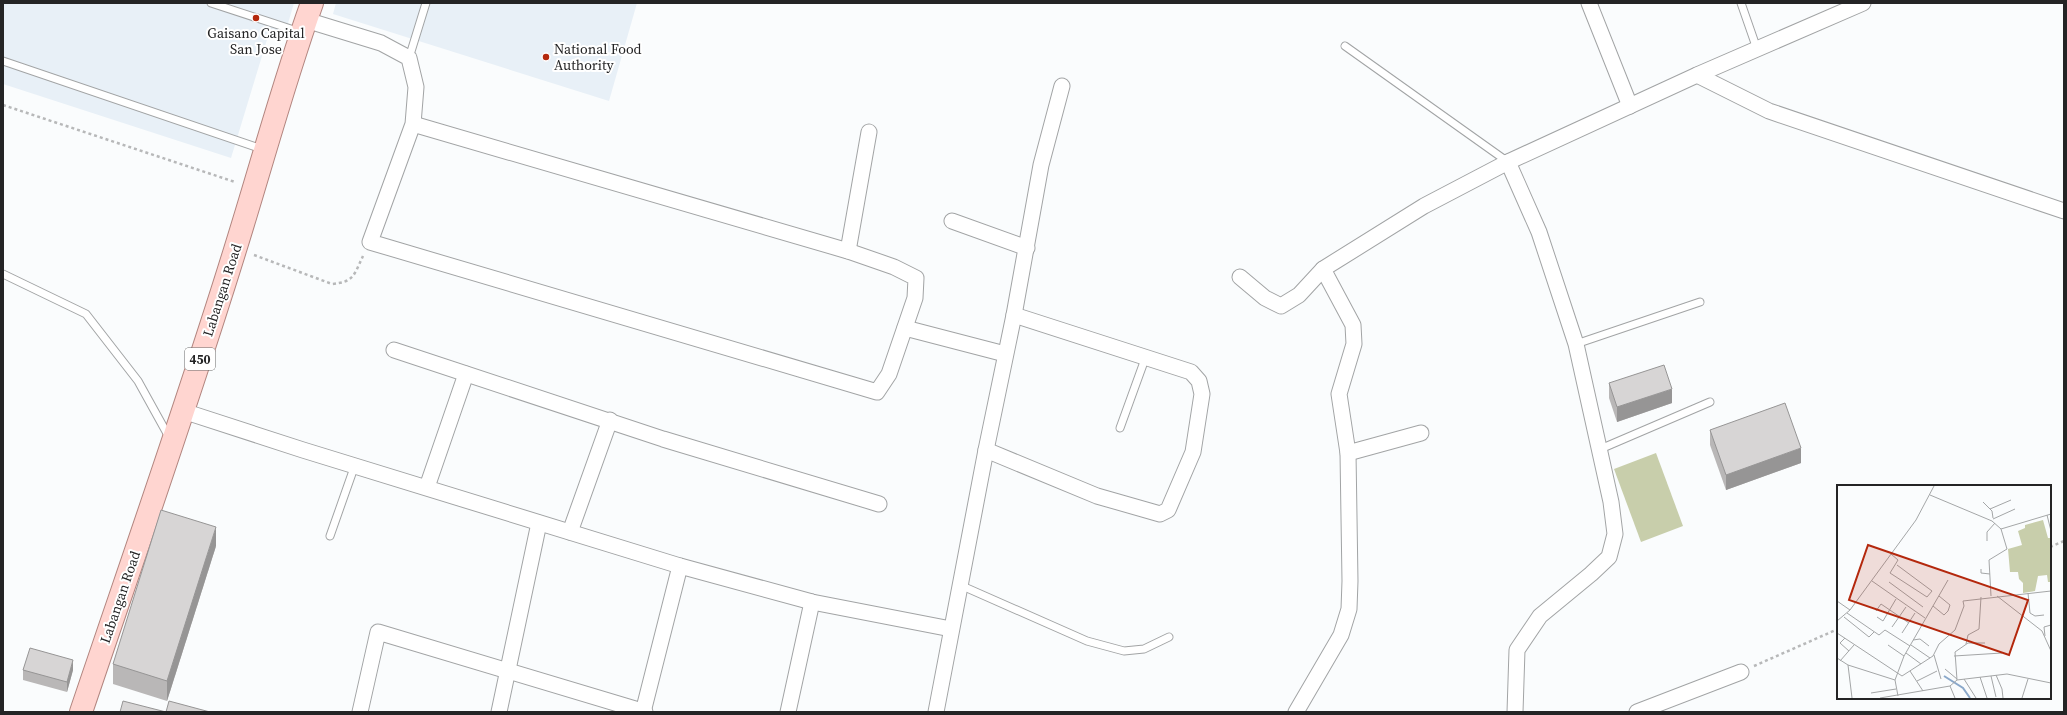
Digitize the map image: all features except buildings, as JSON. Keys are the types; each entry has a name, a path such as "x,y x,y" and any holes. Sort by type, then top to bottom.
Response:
{"main road":[{"name":"Labangan Road","path":"81,712 183,411 236,248 265,149 307,19"}],"street":[{"path":"1590,3 1630,106"},
{"path":"1240,277 1265,298 1281,306 1299,295 1323,269 1424,206 1508,162 1697,75 1863,3"},
{"path":"307,19 381,43 409,58 416,87 412,124 370,242 877,392 889,374 915,298 916,278 894,267 848,251 412,124"},
{"path":"1697,75 1768,111 2064,211"},
{"path":"936,712 986,450 1027,248 1041,165 1062,86"},
{"path":"848,251 869,132"},
{"path":"1508,162 1539,232 1576,344 1598,450 1611,502 1615,534 1609,557 1591,574 1540,616 1517,650 1515,712"},
{"path":"952,221 1027,248"},
{"path":"1296,712 1341,636 1349,609 1348,453 1339,394 1354,344 1354,325 1323,269"},
{"path":"986,450 1096,496 1160,514 1168,510 1193,452 1202,394 1199,381 1191,372 1145,359 1014,314"},
{"path":"905,328 1005,354"},
{"path":"394,350 610,420 663,439 879,504"},
{"path":"427,487 466,374"},
{"path":"183,411 680,566 812,602 951,629"},
{"path":"570,532 610,420"},
{"path":"1348,453 1420,433"},
{"path":"499,712 539,523"},
{"path":"360,712 378,632 644,712 680,566"},
{"path":"788,712 812,602"},
{"path":"1637,712 1741,672"}],"lane":[{"path":"211,3 307,19"},
{"path":"409,58 426,3"},
{"path":"1740,3 1757,49"},
{"path":"1345,46 1508,162"},
{"path":"3,61 265,149"},
{"path":"3,274 86,314 138,381 172,443"},
{"path":"1576,344 1700,302"},
{"path":"1120,428 1145,359"},
{"path":"1598,450 1710,402"},
{"path":"330,536 355,465"},
{"path":"960,585 1086,641 1124,651 1144,650 1169,637"}],"path":[{"path":"3,105 253,188"},
{"path":"236,248 332,284 345,283 354,276 370,242"},
{"path":"2051,547 2064,541"},
{"path":"1741,672 1837,629"}],"shaded area":[{"path":"3,3 294,3 284,37 269,33 231,158 3,84"},
{"name":"National Food Authority","path":"336,3 637,3 609,101 333,14"}],"green space":[{"path":"1656,453 1683,526 1641,542 1614,469"}],"place":[{"name":"Gaisano Capital San Jose","path":"256,18"},
{"name":"National Food Authority","path":"546,57"}]}
